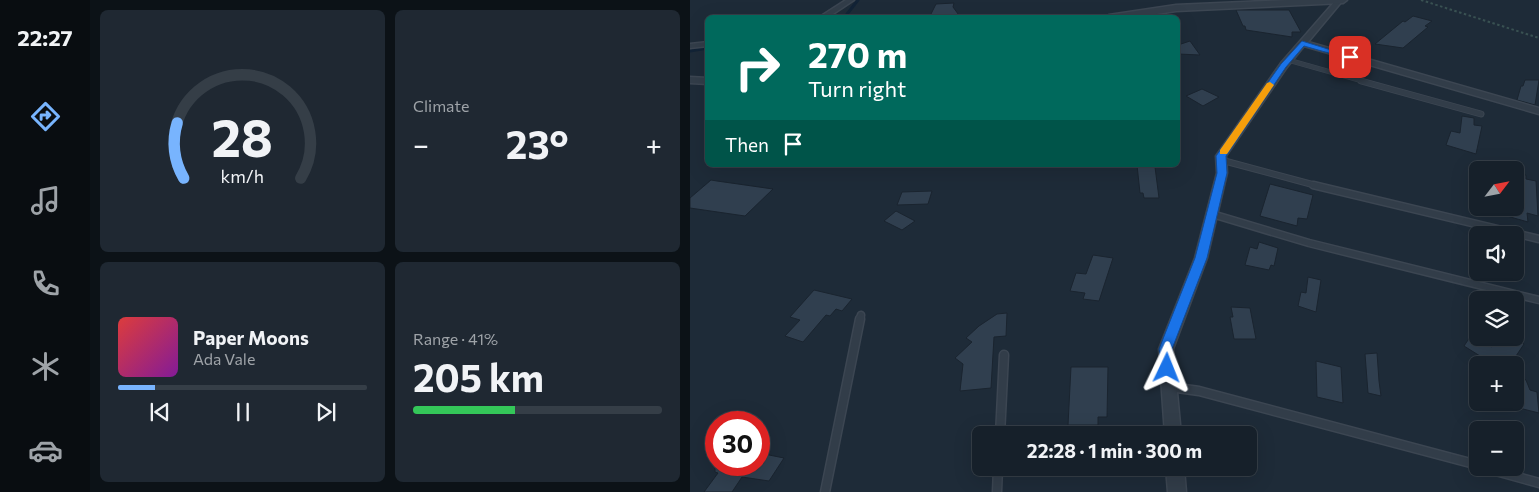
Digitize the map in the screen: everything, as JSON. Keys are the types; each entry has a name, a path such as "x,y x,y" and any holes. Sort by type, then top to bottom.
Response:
{"street":[{"path":"826,15 851,0"},
{"path":"1129,15 1176,8 1341,0"},
{"path":"1172,426 1166,349 1201,258 1222,173 1221,156 1288,60 1341,0"},
{"path":"1302,43 1539,111"},
{"path":"690,46 705,44"},
{"path":"690,80 705,81"},
{"path":"1176,476 1177,492"}],"lane":[{"path":"1288,60 1481,114"},
{"path":"1221,160 1268,174 1539,239"},
{"path":"1212,214 1309,243 1539,300"},
{"path":"825,492 861,315"},
{"path":"1000,426 1004,354"},
{"path":"1169,386 1199,391 1469,463"},
{"path":"997,492 998,476"},
{"path":"1514,476 1539,483"}],"path":[{"path":"1421,0 1539,38"}],"building":[{"path":"954,3 953,7 959,15 930,15 936,4"},
{"path":"1236,10 1289,10 1301,32 1292,32 1292,37 1246,30"},
{"path":"1413,16 1432,21 1425,26 1428,27 1403,48 1375,44 1403,21 1405,22"},
{"path":"1190,41 1200,55 1180,54 1180,44"},
{"path":"1525,80 1539,80 1535,105 1517,100"},
{"path":"1202,89 1219,97 1203,106 1186,96"},
{"path":"1462,116 1474,118 1474,125 1482,126 1476,154 1446,145 1451,131 1460,133"},
{"path":"1137,167 1155,167 1159,198 1144,198 1143,193 1140,193"},
{"path":"1524,175 1526,175 1526,179 1536,181 1538,216 1527,213 1528,222 1507,216 1524,216"},
{"path":"711,180 773,189 745,216 690,208 690,198"},
{"path":"1270,184 1313,195 1307,219 1298,218 1297,226 1260,216"},
{"path":"932,191 928,204 897,205 902,192"},
{"path":"896,211 915,221 902,230 884,221"},
{"path":"1259,242 1278,248 1274,266 1271,265 1269,270 1245,265 1250,247 1257,249"},
{"path":"1093,255 1113,258 1099,301 1083,299 1085,293 1070,291 1076,273 1086,274"},
{"path":"1308,277 1321,280 1316,312 1298,306 1301,292 1306,293"},
{"path":"814,290 852,299 842,311 836,309 830,316 826,315 803,342 785,336 800,320 790,317"},
{"path":"1231,307 1250,308 1256,339 1234,339 1230,317 1233,317"},
{"path":"1007,313 1006,336 994,337 991,388 960,391 963,364 955,358 972,342 966,338 979,326 997,314"},
{"path":"1469,338 1469,346 1523,346 1516,356 1480,356 1464,346"},
{"path":"1377,353 1381,396 1368,393 1365,354"},
{"path":"1316,361 1341,367 1343,403 1317,397"},
{"path":"1071,367 1108,367 1107,417 1098,417 1098,425 1068,425"},
{"path":"1524,379 1530,390 1537,392 1539,413 1524,409"},
{"path":"770,455 784,458 769,481 742,477 732,492 704,492 716,476 770,476"}],"waterway":[{"path":"846,15 858,0"},
{"path":"690,51 705,48"}],"slow traffic":[{"path":"1224,152 1270,85"}],"route":[{"path":"1167,368 1166,349 1201,258 1222,173 1221,156 1284,65 1302,43 1350,57"}]}
